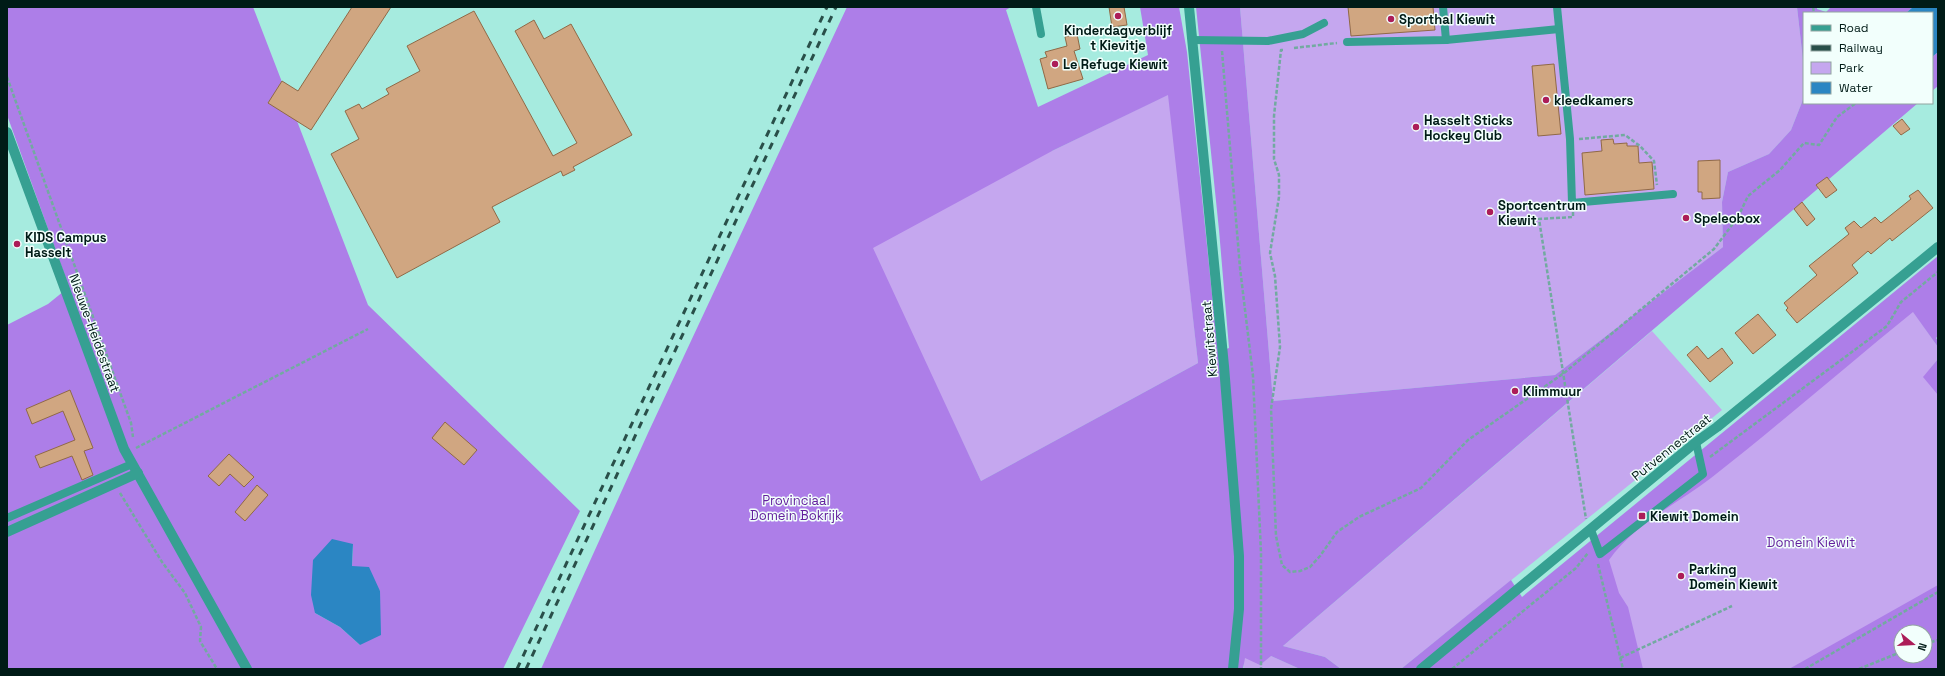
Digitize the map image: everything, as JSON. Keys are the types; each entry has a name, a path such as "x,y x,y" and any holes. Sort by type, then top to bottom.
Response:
{"street":[{"name":"Kiewitstraat","path":"1189,7 1224,366 1240,556 1239,609 1233,669"},
{"name":"Nieuwe-Heidestraat","path":"7,132 130,451 132,464 247,669"},
{"name":"Putvennestraat","path":"1421,669 1696,442 1723,422 1938,246"},
{"path":"7,532 138,474"}],"lane":[{"path":"1036,7 1041,34"},
{"path":"1443,7 1446,40"},
{"path":"1557,7 1570,139 1572,203 1673,194"},
{"path":"1193,40 1268,40 1303,34 1324,23"},
{"path":"1347,42 1446,40 1559,29"},
{"path":"1590,531 1600,554 1703,474 1696,442"},
{"path":"7,518 132,464"}],"path":[{"path":"1221,41 1240,268 1253,376 1261,553 1261,669"},
{"path":"1290,49 1347,42"},
{"path":"1286,50 1281,50 1274,116 1274,159 1279,175 1279,197 1270,253 1274,276 1280,347 1271,409 1276,536 1282,565 1290,572 1300,571 1310,567 1337,532 1371,510 1421,488 1468,440 1564,373 1714,249 1738,217 1748,196 1780,170 1804,143 1819,145 1837,117 1855,104"},
{"path":"7,77 131,422 130,451 138,474"},
{"path":"1570,139 1626,135 1640,146 1654,161 1658,195"},
{"path":"1572,203 1573,217 1539,219 1590,531"},
{"path":"130,451 368,329"},
{"path":"115,484 162,562 185,593 201,627 200,641 217,669"},
{"path":"1596,558 1623,669"},
{"path":"1806,669 1938,592"},
{"path":"1620,658 1732,606"},
{"path":"1859,669 1893,655"}],"green space":[{"path":"7,7 253,7 368,305 580,511 503,669 7,669 7,325 48,304 69,287 7,115","holes":["353,544 352,566 380,591 379,611 360,645 340,627 315,613"]},
{"name":"Provinciaal Domein Bokrijk","path":"847,7 1011,7 1006,10 1038,107 1148,55 1140,7 1179,7 1187,52 1218,352 1229,348 1219,230 1196,7 1240,7 1273,401 1555,375 1723,247 1722,202 1728,172 1769,154 1791,130 1803,100 1803,104 1917,104 1283,646 1325,657 1341,669 1300,669 1271,656 1260,665 1245,658 1243,669 541,669 648,433","holes":["1168,95 1198,363 981,481 873,248 1052,151"]},
{"name":"Sportcentrum Kiewit","path":"1240,7 1797,7 1803,60 1803,100 1791,130 1769,154 1728,172 1722,202 1723,247 1555,375 1273,401"},
{"path":"1797,7 1817,7 1817,9 1826,12 1803,12 1803,60"},
{"path":"1831,7 1913,7 1907,12 1826,12"},
{"path":"847,17 1052,151 1169,94 1198,363 981,481 928,369 545,669"},
{"path":"1938,52 1938,86 1933,90 1933,56"},
{"path":"1938,256 1938,336 1936,338 1938,341 1938,347 1913,312 1711,478 1643,525 1619,547 1609,560 1619,593 1628,607 1643,669 1401,669 1511,580 1522,597"},
{"name":"Domein Kiewit","path":"1913,311 1938,347 1938,359 1931,368 1938,377 1938,669 1456,669"},
{"path":"1652,331 1722,410 1401,669 1341,669 1325,657 1283,646"},
{"path":"1938,359 1938,395 1923,377"},
{"path":"1938,585 1938,669 1789,669"},
{"path":"1271,656 1300,669 1244,669 1244,658"}],"water":[{"path":"1913,7 1938,7 1938,52 1933,56 1933,12 1907,12"},
{"path":"332,539 353,544 352,566 369,567 380,591 381,635 360,645 340,627 315,613 311,595 313,560"}],"building":[{"path":"352,7 391,7 311,130 268,103 282,81 298,91"},
{"name":"Kinderdagverblijf t Kievitje","path":"1109,7 1124,7 1127,25 1112,27"},
{"name":"Sporthal Kiewit","path":"1348,7 1433,7 1435,30 1351,36"},
{"path":"474,11 553,156 577,143 515,31 534,20 544,39 571,24 632,135 573,167 575,170 563,176 561,171 492,207 500,222 397,278 331,154 359,139 345,111 359,104 362,109 389,94 386,89 420,71 407,46"},
{"name":"Le Refuge Kiewit","path":"1077,34 1080,49 1074,51 1083,79 1048,89 1040,59 1047,57 1045,52 1067,46 1065,37"},
{"name":"kleedkamers","path":"1554,64 1561,134 1538,136 1532,66"},
{"path":"1902,119 1910,129 1901,135 1893,126"},
{"name":"Sportcentrum Kiewit","path":"1613,139 1614,144 1627,143 1627,146 1638,146 1639,163 1652,162 1654,189 1585,195 1582,153 1602,151 1601,140"},
{"path":"1720,160 1720,198 1702,199 1702,192 1698,192 1698,161"},
{"path":"1827,177 1837,190 1826,198 1816,185"},
{"path":"1918,190 1933,208 1892,241 1890,238 1871,254 1868,251 1852,265 1858,273 1797,323 1786,310 1788,308 1784,303 1817,275 1809,266 1849,234 1845,228 1854,221 1861,228 1875,217 1881,223 1911,199 1909,196"},
{"path":"1802,202 1815,219 1807,226 1794,209"},
{"path":"1758,314 1776,335 1753,354 1735,333"},
{"path":"1697,346 1708,359 1722,348 1733,363 1710,382 1687,355"},
{"path":"70,390 93,448 84,451 93,475 82,480 72,456 40,468 35,456 75,440 63,411 32,424 26,409"},
{"path":"445,422 477,450 464,465 432,438"},
{"path":"229,454 254,477 244,487 230,474 219,486 208,476"},
{"path":"257,485 268,495 245,521 235,512"}],"railway":[{"path":"517,669 827,7"},
{"path":"526,669 836,7"}],"place":[{"name":"Kinderdagverblijf t Kievitje","path":"1118,16"},
{"name":"Sporthal Kiewit","path":"1391,19"},
{"name":"Le Refuge Kiewit","path":"1055,64"},
{"name":"kleedkamers","path":"1546,100"},
{"name":"Hasselt Sticks Hockey Club","path":"1416,127"},
{"name":"Sportcentrum Kiewit","path":"1490,212"},
{"name":"Speleobox","path":"1686,218"},
{"name":"KIDS Campus Hasselt","path":"17,244"},
{"name":"Klimmuur","path":"1515,391"},
{"name":"Kiewit Domein","path":"1642,516"},
{"name":"Parking Domein Kiewit","path":"1681,576"}]}
